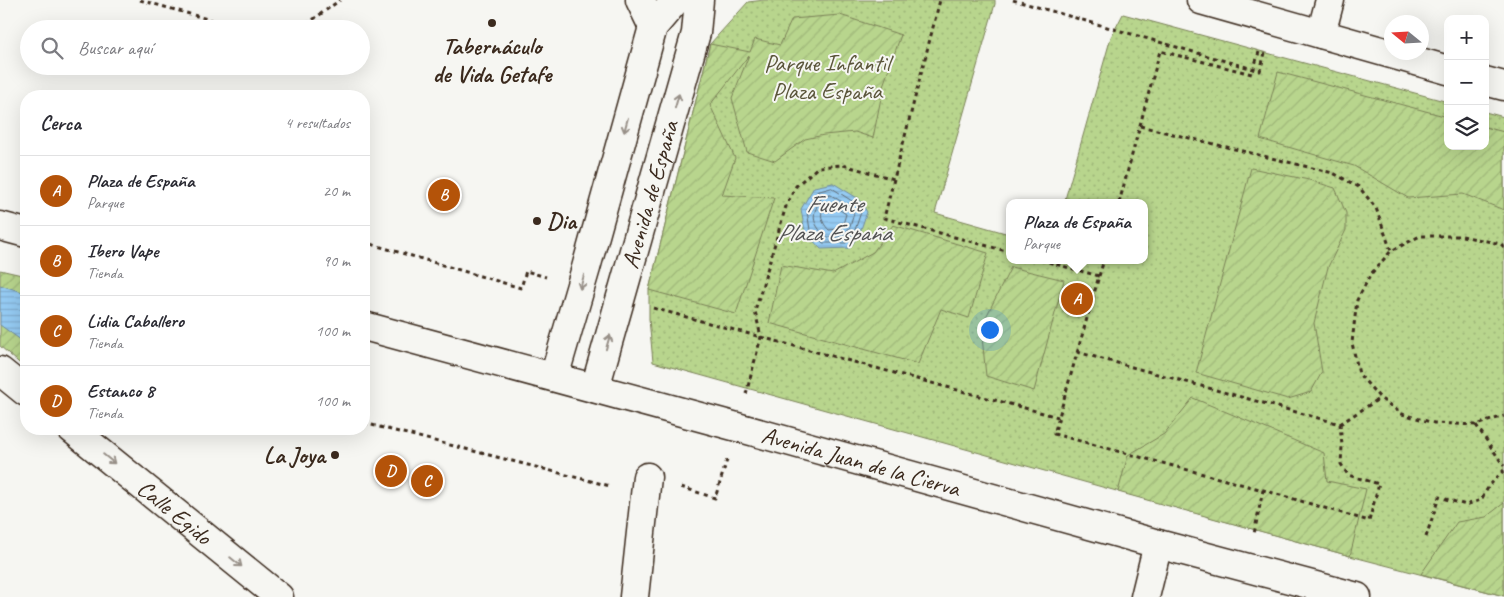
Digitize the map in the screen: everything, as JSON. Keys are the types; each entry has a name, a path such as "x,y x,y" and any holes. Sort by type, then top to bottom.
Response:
{"street":[{"path":"640,0 652,27"},
{"name":"Avenida de España","path":"554,377 581,287 652,27 676,0"},
{"name":"Avenida de España","path":"595,388 696,33 699,0"},
{"path":"1201,0 1444,69"},
{"path":"1320,34 1330,0"},
{"path":"1489,82 1504,86"},
{"path":"0,226 20,231"},
{"name":"Avenida Juan de la Cierva","path":"370,328 1357,597"},
{"path":"0,371 20,387"},
{"name":"Calle Egido","path":"79,435 279,597"},
{"path":"634,597 646,486"},
{"path":"1145,597 1158,544"}],"path":[{"path":"140,0 211,20"},
{"path":"312,20 340,0"},
{"path":"940,0 884,218 1006,251"},
{"path":"1013,0 1260,71 1272,20"},
{"path":"1120,199 1160,52 1252,74 1272,20"},
{"path":"1140,126 1333,173 1360,187 1376,208 1391,251"},
{"path":"370,424 646,486 715,498 737,427 761,337 755,311 786,206 796,186 818,167 843,165 894,178"},
{"path":"1504,247 1501,244 1462,236 1420,236 1391,251 1370,274 1357,300 1352,343 1359,374 1380,398 1402,414 1434,423 1476,425 1504,416"},
{"path":"370,244 521,288 526,271 581,287"},
{"path":"1056,264 1099,276"},
{"path":"1103,264 1054,434 1263,490 1369,521 1379,484 1348,475 1341,464 1340,424"},
{"path":"620,298 1058,417"},
{"path":"1078,352 1340,424 1380,398"},
{"path":"1426,537 1439,496 1466,505 1481,500 1489,486 1504,468 1476,425"},
{"path":"1246,566 1263,490"}],"green space":[{"name":"Parque Infantil Plaza España","path":"764,0 995,0 935,213 1006,233 1006,264 1148,264 1148,199 1065,199 1111,37 1123,14 1444,101 1444,150 1489,150 1489,113 1504,117 1504,596 1350,556 653,362 649,319 649,290 710,44 748,2"},
{"name":"Parque Infantil Plaza España","path":"840,15 901,35 884,83 873,138 855,132 805,139 775,161 747,152 732,98 749,55 710,105 735,158 722,195 774,198 736,314 649,290 710,44 750,52 755,39 780,45 792,19"},
{"path":"1278,72 1444,116 1444,150 1489,150 1489,128 1504,132 1504,210 1463,194 1408,198 1354,166 1260,139"},
{"path":"1251,168 1309,180 1335,188 1346,213 1346,230 1328,267 1314,323 1322,372 1311,392 1288,399 1196,373"},
{"path":"893,225 988,253 969,318 941,309 918,364 769,323 781,265 833,274 873,252"},
{"path":"1011,267 1064,280 1034,391 986,376 981,327"},
{"path":"0,270 20,275 20,364 0,346"},
{"path":"1193,398 1324,453 1327,481 1366,489 1350,556 1118,492 1128,455 1164,434"},
{"path":"1504,503 1504,596 1421,574 1457,522 1486,517"}],"water":[{"name":"Fuente Plaza España","path":"833,183 859,199 867,212 860,232 850,248 821,249 805,232 801,209 814,187"},
{"path":"0,285 20,291 20,339 0,325"}],"place":[{"name":"Tabernáculo de Vida Getafe","path":"492,23"},
{"name":"Ibero Vape","path":"444,195"},
{"name":"Dia","path":"537,221"},
{"name":"Plaza de España","path":"1077,299"},
{"name":"La Joya","path":"335,455"},
{"name":"Estanco 8","path":"391,471"},
{"name":"Lidia Caballero","path":"427,481"}]}
